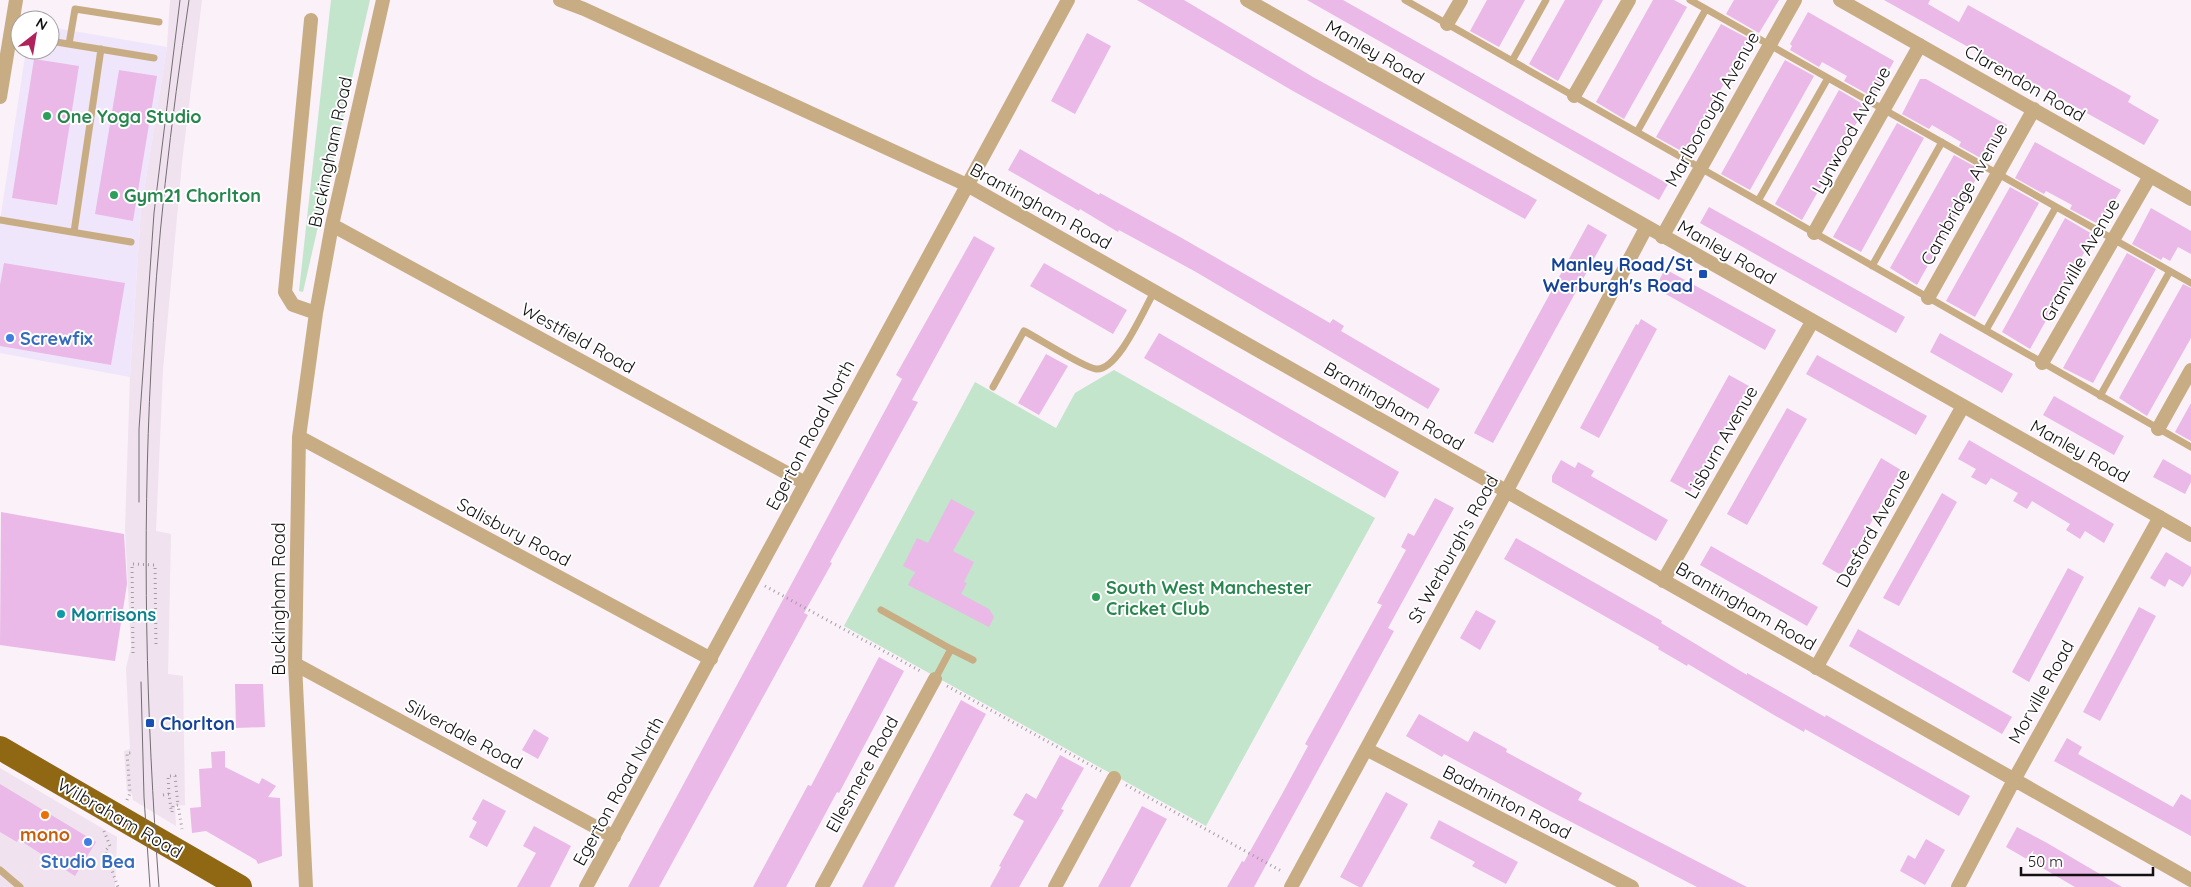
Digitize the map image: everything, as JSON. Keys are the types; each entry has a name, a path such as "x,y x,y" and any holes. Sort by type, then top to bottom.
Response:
{"highway":[{"name":"Wilbraham Road","path":"0,748 240,887"}],"street":[{"name":"Buckingham Road","path":"306,887 296,664 299,437 316,313 332,226 383,0"},
{"name":"Brantingham Road","path":"560,0 587,5 967,185 2191,880"},
{"name":"Egerton Road North","path":"586,887 1068,0"},
{"name":"Manley Road","path":"1246,0 2191,535"},
{"path":"1448,24 1461,0"},
{"path":"1574,96 1629,0"},
{"name":"Marlborough Avenue","path":"1662,237 1795,0"},
{"name":"Clarendon Road","path":"1840,0 1865,6 1920,45 2191,199"},
{"name":"Buckingham Road","path":"311,20 285,292 293,305 316,313"},
{"name":"Lynwood Avenue","path":"1814,233 1920,45"},
{"path":"0,97 10,56"},
{"name":"Cambridge Avenue","path":"1928,298 2034,109"},
{"name":"Granville Avenue","path":"2042,363 2150,176"},
{"name":"Westfield Road","path":"332,226 805,483"},
{"name":"St Werburgh's Road","path":"1293,883 1506,492 1646,228"},
{"name":"Lisburn Avenue","path":"1663,581 1812,322"},
{"path":"2158,428 2191,370"},
{"name":"Desford Avenue","path":"1816,668 1963,406"},
{"name":"Salisbury Road","path":"299,437 710,659"},
{"name":"Morville Road","path":"1958,887 2014,780 2160,517"},
{"name":"Silverdale Road","path":"296,664 614,837"},
{"name":"Ellesmere Road","path":"822,887 935,679"},
{"name":"Badminton Road","path":"1366,749 1625,885"},
{"path":"1055,887 1114,778"}],"lane":[{"path":"1405,0 2191,447"},
{"path":"1512,61 1546,0"},
{"path":"1690,0 2191,283"},
{"path":"69,44 75,9 159,22"},
{"path":"1637,132 1706,9"},
{"path":"60,43 154,58"},
{"path":"74,232 101,49"},
{"path":"1758,201 1828,78"},
{"path":"1872,266 1942,142"},
{"path":"1986,330 2056,206"},
{"path":"0,220 132,242"},
{"path":"2100,396 2170,271"},
{"path":"993,387 1024,331 1089,367 1102,368 1108,366 1119,355 1154,292"},
{"path":"881,610 973,660"},
{"path":"935,679 951,649"},
{"path":"0,870 20,887"}],"path":[{"path":"133,653 132,564 154,566 156,645"},
{"path":"754,579 1114,778 1293,883"},
{"path":"130,793 127,753 132,753"},
{"path":"178,805 173,806 172,812 168,776 175,776 182,830 179,834"},
{"path":"163,795 169,794"},
{"path":"113,814 104,824 104,832 110,846 105,851 118,887"}],"shaded area":[{"path":"170,0 202,0 182,162 163,370 156,531 171,534 168,674 183,676 185,805 175,806 176,826 133,800 132,794 127,791 124,751 130,749 126,668 131,647 125,530 130,377 141,210 167,47"},
{"path":"60,29 167,47 141,210 130,377 0,353 0,221 24,60 60,60"},
{"path":"0,768 117,837 115,887 0,887"}],"green space":[{"path":"331,0 370,0 303,292 299,291"},
{"name":"South West Manchester Cricket Club","path":"1114,370 1375,518 1206,826 844,626 975,382 1056,428 1075,393"}],"building":[{"path":"1137,0 1184,0 1313,77 1537,200 1525,219 1293,91"},
{"path":"1307,0 1343,0 1668,184 1659,200"},
{"path":"1487,0 1525,0 1499,47 1470,31"},
{"path":"1565,0 1603,0 1558,81 1529,64"},
{"path":"1653,0 1674,0 1687,7 1624,119 1596,102"},
{"path":"1734,0 1779,0 1759,33 1726,14"},
{"path":"1884,0 1930,0 1928,4 1959,22 1968,5 2131,96 2128,102 2159,120 2144,145"},
{"path":"1808,12 1894,61 1876,93 1874,92 1871,96 1844,81 1847,76 1822,62 1819,67 1790,50 1792,46 1790,44"},
{"path":"1721,24 1749,39 1685,153 1656,137"},
{"path":"1087,33 1111,46 1075,114 1051,101"},
{"path":"34,60 79,66 57,205 12,198"},
{"path":"1785,60 1814,76 1750,190 1721,174"},
{"path":"119,70 157,76 133,221 95,214"},
{"path":"1920,79 1926,79 2007,125 1986,161 1959,146 1961,142 1932,125 1929,129 1902,114"},
{"path":"1839,90 1866,106 1802,220 1775,204"},
{"path":"1897,123 1924,138 1861,252 1833,237"},
{"path":"2035,142 2121,190 2100,225 2070,209 2072,205 2046,191 2044,194 2015,178"},
{"path":"1020,149 1099,195 1100,193 1180,237 1330,323 1333,319 1344,326 1341,331 1440,389 1428,409 1196,272 1119,230 1118,232 1080,209 1079,211 1008,170"},
{"path":"1954,155 1981,170 1917,285 1890,268"},
{"path":"2010,187 2039,203 1975,317 1946,301"},
{"path":"1709,207 1905,317 1896,333 1700,223"},
{"path":"2151,208 2191,231 2191,254 2178,247 2170,261 2163,257 2161,260 2132,244"},
{"path":"2065,218 2094,235 2030,349 2002,332"},
{"path":"1588,224 1607,235 1493,443 1474,433"},
{"path":"974,236 995,248 912,400 918,402 830,562 832,563 804,613 808,615 659,887 628,887 902,379 896,375"},
{"path":"2127,253 2156,269 2093,383 2063,368"},
{"path":"4,263 125,283 111,365 0,346 0,285"},
{"path":"1044,263 1127,310 1113,334 1030,286"},
{"path":"1665,269 1776,330 1765,350 1655,288"},
{"path":"2183,284 2191,288 2191,338 2147,416 2119,398"},
{"path":"1641,319 1657,329 1599,438 1580,428 1636,324 1638,325"},
{"path":"1159,333 1399,472 1385,498 1144,358"},
{"path":"1940,333 2013,374 2002,393 1930,352"},
{"path":"1046,354 1068,366 1039,415 1018,403"},
{"path":"1817,355 1927,416 1916,435 1806,374"},
{"path":"1729,375 1749,386 1690,492 1670,481"},
{"path":"2054,396 2124,436 2114,455 2043,415"},
{"path":"2191,403 2191,441 2175,432"},
{"path":"1787,408 1807,419 1747,525 1727,514"},
{"path":"1969,440 2114,524 2104,543 2085,531 2080,539 2066,530 2070,524 2032,501 2027,509 2013,501 2018,493 1991,478 1986,485 1971,477 1976,469 1958,459"},
{"path":"1881,458 1901,470 1841,575 1822,564"},
{"path":"2163,459 2191,475 2191,482 2185,494 2153,477"},
{"path":"1561,460 1575,468 1578,462 1594,471 1591,476 1668,520 1656,541 1552,482 1552,476"},
{"path":"1942,493 1957,502 1899,606 1883,598"},
{"path":"1435,498 1454,508 1388,628 1394,631 1254,887 1227,887 1242,861 1244,862 1281,796 1308,746 1305,744 1382,605 1377,603 1406,550 1401,547 1408,533 1414,536"},
{"path":"951,499 975,512 953,551 974,562 964,582 967,583 961,594 989,609 994,617 989,627 908,585 915,572 903,566 917,538 928,543"},
{"name":"Morrisons","path":"1,512 124,534 127,584 115,661 0,645"},
{"path":"1516,538 1662,621 1661,623 1747,675 1747,673 1825,717 1826,715 1970,796 1959,816 1805,729 1804,732 1688,664 1687,666 1658,649 1659,647 1504,559"},
{"path":"1711,546 1818,607 1807,626 1700,565"},
{"path":"2166,552 2191,567 2191,574 2183,587 2169,579 2165,587 2150,578"},
{"path":"2068,568 2084,577 2029,682 2012,672"},
{"path":"2139,607 2156,616 2100,721 2083,712"},
{"path":"1476,610 1496,621 1480,650 1460,638"},
{"path":"1858,629 2012,717 2002,734 1849,646"},
{"path":"879,657 904,671 839,793 837,792 786,887 753,887 808,785 811,786"},
{"path":"235,684 263,684 265,727 236,728"},
{"path":"961,700 986,714 894,887 862,887"},
{"path":"1419,714 1468,742 1474,731 1507,749 1506,752 1582,793 1578,800 1747,887 1697,887 1444,754 1442,757 1406,736"},
{"path":"534,729 549,738 538,759 522,750"},
{"path":"2067,738 2082,747 2078,754 2173,807 2181,794 2191,800 2191,836 2054,761"},
{"path":"225,751 225,767 259,784 262,778 276,786 268,797 280,798 282,856 258,864 256,860 206,831 192,833 190,808 201,807 199,769 212,768 211,752"},
{"path":"1060,755 1084,768 1061,809 1064,810 1019,887 990,887 1001,867 999,866 1024,821 1013,815 1026,793 1036,799"},
{"path":"0,784 96,842 75,876 18,839 17,842 0,832"},
{"path":"1386,792 1408,804 1362,887 1359,887 1340,877"},
{"path":"483,799 506,811 487,847 469,837 477,822 472,819"},
{"path":"1142,806 1167,819 1130,887 1098,887"},
{"path":"1439,820 1518,862 1506,884 1472,866 1475,862 1430,838"},
{"path":"534,826 571,846 550,887 517,887 536,853 523,846"},
{"path":"2017,827 2122,887 2075,887 2006,847"},
{"path":"1926,839 1945,850 1925,885 1900,871 1908,855 1915,859"}],"tram line":[{"path":"139,502 139,429 154,213 180,0"},
{"path":"159,887 148,693 146,563 148,434 153,323 160,230 170,138 189,0"},
{"path":"141,682 144,797 150,887"}],"place":[{"name":"One Yoga Studio","path":"47,116"},
{"name":"Gym21 Chorlton","path":"114,195"},
{"name":"Manley Road/St Werburgh's Road","path":"1703,274"},
{"name":"Screwfix","path":"10,338"},
{"name":"South West Manchester Cricket Club","path":"1096,597"},
{"name":"Morrisons","path":"61,614"},
{"name":"Chorlton","path":"150,723"},
{"name":"mono","path":"45,815"},
{"name":"Studio Bea","path":"88,842"}]}
